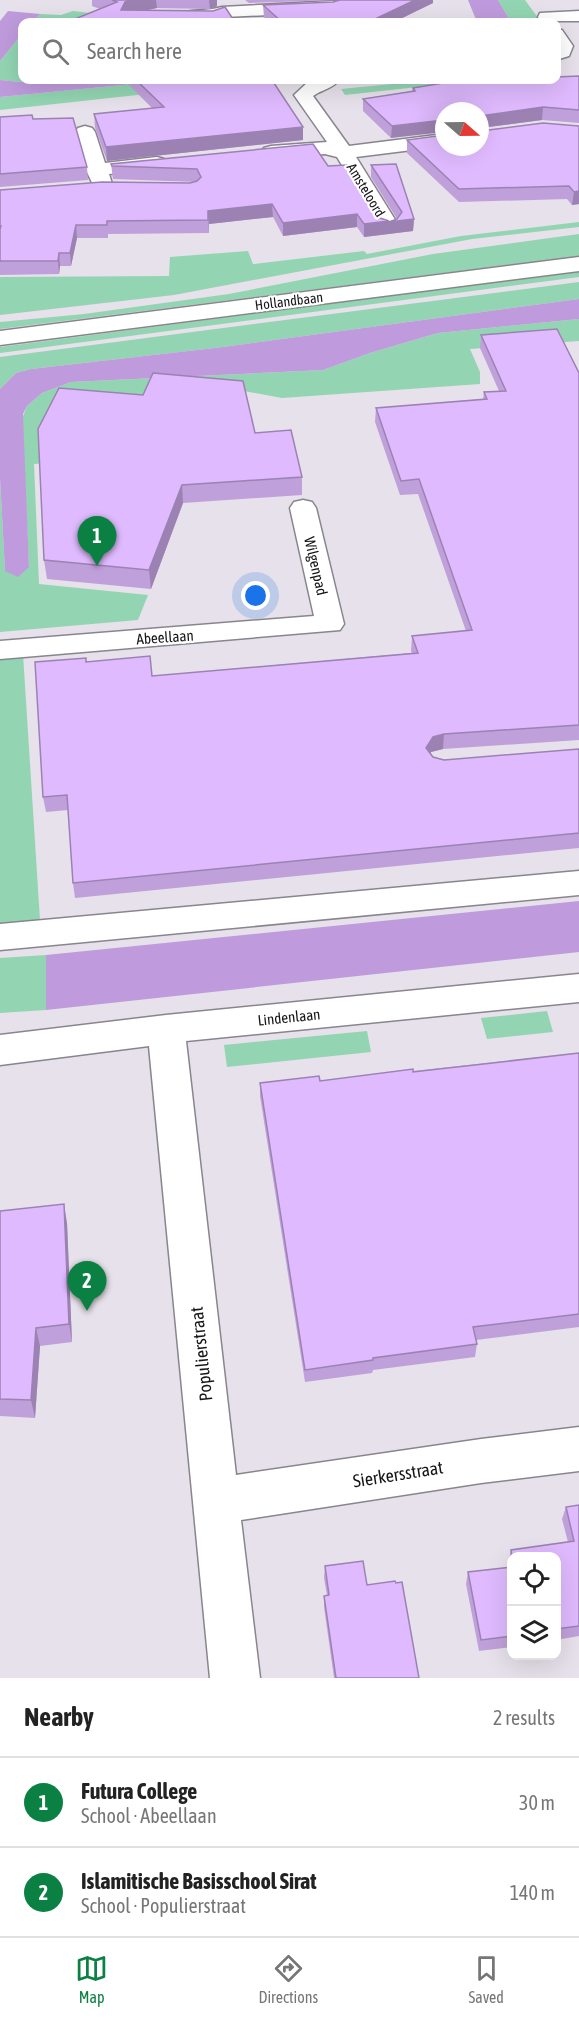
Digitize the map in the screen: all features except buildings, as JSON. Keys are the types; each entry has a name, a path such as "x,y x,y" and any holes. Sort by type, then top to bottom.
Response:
{"street":[{"path":"170,12 213,16 222,12 332,7 344,4 345,0"},
{"path":"534,0 546,18"},
{"path":"561,18 579,16"},
{"name":"Amsteloord","path":"319,84 303,95 344,153 388,226"},
{"path":"85,132 99,178"},
{"name":"Amsteloord","path":"249,154 326,148 344,153 435,141"},
{"path":"80,189 99,178 172,162"},
{"path":"99,178 124,187"},
{"name":"Hollandbaan","path":"0,338 579,264"},
{"name":"Wilgenpad","path":"303,508 330,624"},
{"name":"Abeellaan","path":"0,650 330,624"},
{"path":"0,937 579,883"},
{"name":"Lindenlaan","path":"0,1050 166,1029 579,988"},
{"name":"Populierstraat","path":"166,1029 235,1678"},
{"name":"Sierkersstraat","path":"216,1501 579,1449"}],"green space":[{"path":"498,0 525,0 538,18 509,18"},
{"path":"73,11 90,13 81,18 36,18 40,14 61,15"},
{"path":"18,39 18,82 0,80 0,61"},
{"path":"133,84 238,84 0,110 0,97"},
{"path":"392,84 445,84 345,95 341,89"},
{"path":"579,222 579,227 472,239 174,295 0,315 0,277 169,276 170,257 248,251 253,264 364,251 367,254 461,236"},
{"path":"579,234 579,256 0,329 0,322 84,314 229,294 433,254"},
{"path":"579,271 579,277 0,353 0,347"},
{"path":"579,282 579,299 223,347 31,369 16,373 0,389 0,357"},
{"path":"579,319 579,341 470,349 480,372 480,384 282,398 233,389 131,422 73,461 34,464 39,584 148,595 138,620 0,632 0,478 5,570 29,567 22,419 27,406 42,393 71,382 323,370 438,333"},
{"path":"23,654 40,920 0,924 0,656"},
{"path":"46,955 46,1010 0,1013 0,958"},
{"path":"547,1011 553,1032 487,1039 481,1018"},
{"path":"367,1031 371,1052 227,1067 224,1045"}],"shaded area":[{"path":"468,0 498,0 509,18 475,18"},
{"path":"8,11 40,14 36,18 18,18 18,39 0,61 0,21"},
{"path":"0,80 18,82 18,84 133,84 0,97"},
{"path":"579,299 579,319 438,333 323,370 71,382 42,393 27,406 23,414 29,567 18,577 5,571 0,478 0,389 16,373 31,369 223,347"},
{"path":"579,901 579,952 46,1010 46,955"}],"place":[{"name":"Futura College","path":"97,566"},
{"name":"Islamitische Basisschool Sirat","path":"87,1311"}]}
